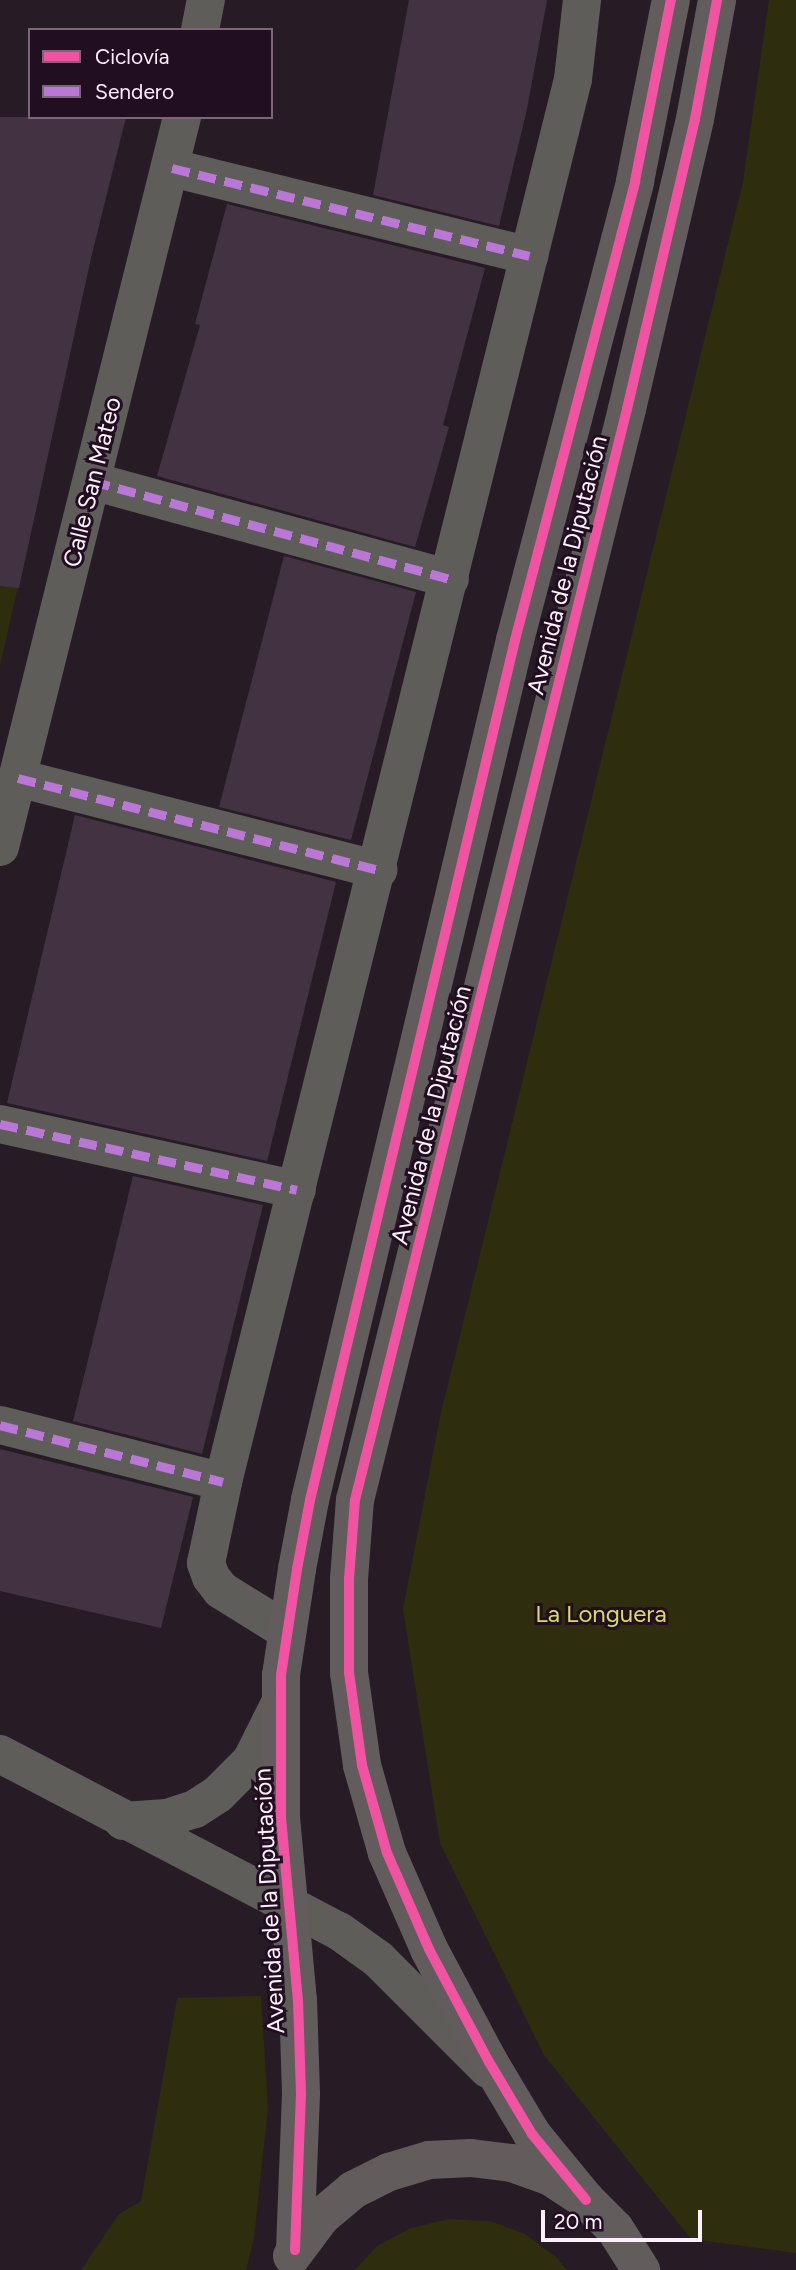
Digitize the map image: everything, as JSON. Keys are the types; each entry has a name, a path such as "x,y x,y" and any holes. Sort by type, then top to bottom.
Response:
{"main road":[{"name":"Avenida de la Diputación","path":"290,2260 301,2094 298,2001 282,1818 281,1675 287,1631 310,1500 512,653 635,181 671,0"},
{"name":"Avenida de la Diputación","path":"586,2200 532,2134 502,2082 429,1950 387,1853 362,1765 349,1673 349,1579 355,1500 627,409 695,119 717,0"},
{"path":"290,2260 321,2217 353,2190 389,2172 429,2160 471,2158 512,2163 551,2177 586,2200 648,2268"}],"street":[{"path":"200,28 206,0"},
{"path":"287,1631 248,1604 233,1599 211,1577 206,1563 223,1482 378,870 573,79 582,0"},
{"name":"Calle San Mateo","path":"0,847 172,168 182,119"},
{"path":"172,168 529,256"},
{"path":"92,481 450,579"},
{"path":"18,778 378,870"},
{"path":"0,1124 297,1190"},
{"path":"0,1425 223,1482"},
{"path":"123,1821 167,1818 195,1809 218,1794 251,1761 281,1701"},
{"path":"0,1754 123,1821 339,1931 378,1959 502,2082"}],"green space":[{"name":"La Longuera","path":"769,0 796,0 796,2253 691,2239 544,2055 440,1843 403,1609 440,1417 743,182"},
{"path":"0,546 26,552 0,665"},
{"path":"261,1996 268,2108 254,2238 246,2270 81,2270 119,2214 141,2201 177,1998"},
{"path":"449,2219 489,2221 525,2234 556,2257 567,2270 355,2270 377,2246 411,2228"}],"building":[{"path":"409,0 547,0 527,109 499,226 373,195"},
{"path":"0,117 126,119 91,258 19,588 0,586"},
{"path":"227,204 485,268 443,425 449,427 415,547 157,476 200,325 195,324"},
{"path":"284,556 416,592 351,840 219,807"},
{"path":"75,815 336,882 267,1161 7,1103"},
{"path":"133,1176 263,1205 202,1454 73,1421"},
{"path":"0,1449 193,1497 161,1628 0,1591"}],"marked path":[{"path":"172,168 529,256"},
{"path":"92,481 450,579"},
{"path":"18,778 378,870"},
{"path":"0,1124 297,1190"},
{"path":"0,1425 223,1482"}],"cycle path":[{"path":"295,2250 301,2094 298,2001 281,1818 281,1675 297,1569 310,1500 515,640 635,181 671,0"},
{"path":"586,2200 532,2134 489,2062 429,1949 387,1853 362,1765 349,1673 349,1579 355,1500 627,409 695,119 717,0"}]}
